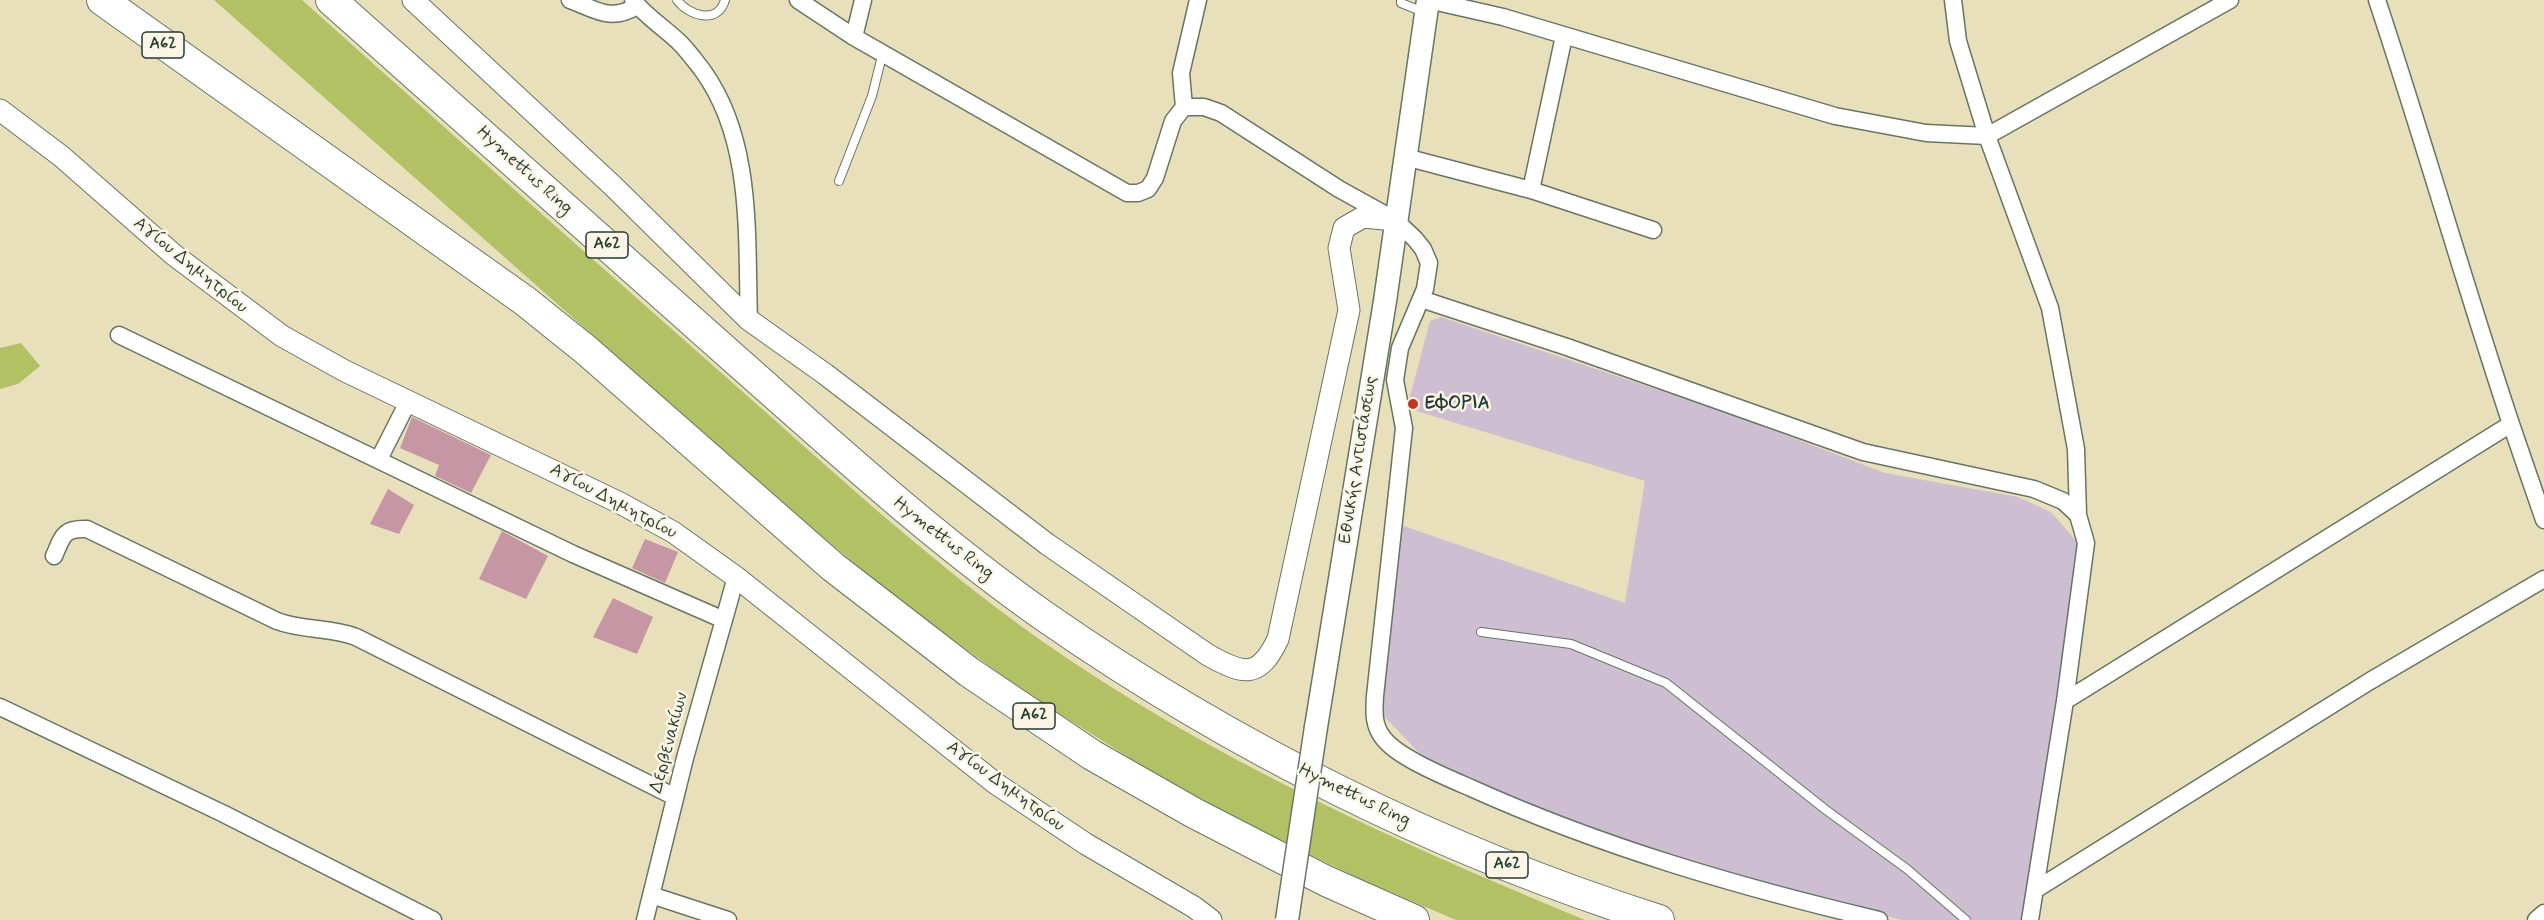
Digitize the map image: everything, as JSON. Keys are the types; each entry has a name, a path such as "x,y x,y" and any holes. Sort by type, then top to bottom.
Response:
{"highway":[{"name":"Α62","path":"102,0 525,301 586,350 833,567 969,672 1092,755 1194,813 1326,881 1414,920"},
{"name":"Hymettus Ring","path":"331,0 848,461 976,567 1043,615 1183,706 1328,785 1479,854 1557,885 1659,920"}],"main road":[{"name":"Εθνικής Αντιστάσεως","path":"1287,920 1385,300 1427,4"}],"street":[{"path":"413,0 613,186 749,320 825,374 1047,544 1208,655 1230,667 1246,671 1259,668 1271,654 1278,639 1349,310 1339,248 1344,228 1363,217 1395,220"},
{"path":"570,0 608,15 624,14 635,3 681,44 704,73 720,100 732,135 745,196 749,320"},
{"path":"798,0 854,37 1127,193 1138,193 1148,189 1173,121 1184,107 1181,73 1198,0"},
{"path":"854,37 862,0"},
{"path":"1953,0 1958,41 1987,136 2050,308 2076,449 2078,515 2086,543 2065,701 2030,920"},
{"path":"1427,4 1468,8 1835,116 1926,133 1987,136 2230,0"},
{"path":"2377,0 2419,126 2473,310 2544,520"},
{"path":"1531,190 1564,36"},
{"path":"1184,107 1203,107 1221,113 1339,189 1395,220 1415,239 1429,263 1428,278 1422,299 1400,348 1395,380 1404,428 1374,705 1377,727 1383,738 1392,748 1443,776 1609,844 1737,884 1879,920"},
{"name":"Αγίου Δημητρίου","path":"0,110 61,156 174,255 242,307 319,357 408,402 636,510 673,532 736,577 995,783 1117,864 1176,896 1211,920"},
{"path":"1405,157 1531,190 1653,230"},
{"path":"1422,299 1567,347 1863,452 2034,489 2063,501 2078,515"},
{"path":"119,335 573,554 724,620"},
{"path":"379,459 408,402"},
{"path":"2065,701 2511,424"},
{"path":"54,556 64,534 72,528 87,529 277,621 297,628 333,631 356,637 675,797"},
{"name":"Δερβενακίων","path":"645,920 675,797 736,577"},
{"path":"2035,890 2370,681 2544,579"},
{"path":"0,707 214,809 433,920"},
{"path":"651,896 728,920"},
{"path":"2536,920 2544,913"}],"lane":[{"path":"677,0 688,11 699,16 706,16 719,10 725,0"},
{"path":"1401,0 1401,3 1427,4"},
{"path":"838,181 872,96 883,52"},
{"path":"1481,632 1571,644 1666,683 1819,804 1906,869 1966,920"}],"shaded area":[{"path":"1441,317 1733,415 1885,473 2018,497 2051,512 2078,543 2028,893 2020,920 1902,920 1780,890 1602,834 1503,796 1426,760 1379,711 1401,525 1625,603 1645,481 1407,408 1430,321"}],"green space":[{"path":"214,0 302,0 879,512 998,609 1103,682 1169,722 1304,794 1444,860 1585,920 1456,920 1358,878 1243,822 1141,765 1023,691 897,598 798,517"},
{"path":"21,343 40,366 18,384 0,389 0,348"}],"building":[{"path":"412,417 491,455 471,493 435,476 439,465 400,448"},
{"path":"388,489 414,505 399,534 370,524"},
{"path":"502,531 548,556 526,599 479,579"},
{"path":"645,539 678,552 665,583 632,568"},
{"path":"613,598 653,617 637,654 593,637"}],"place":[{"name":"ΕΦΟΡΙΑ","path":"1413,404"}]}
